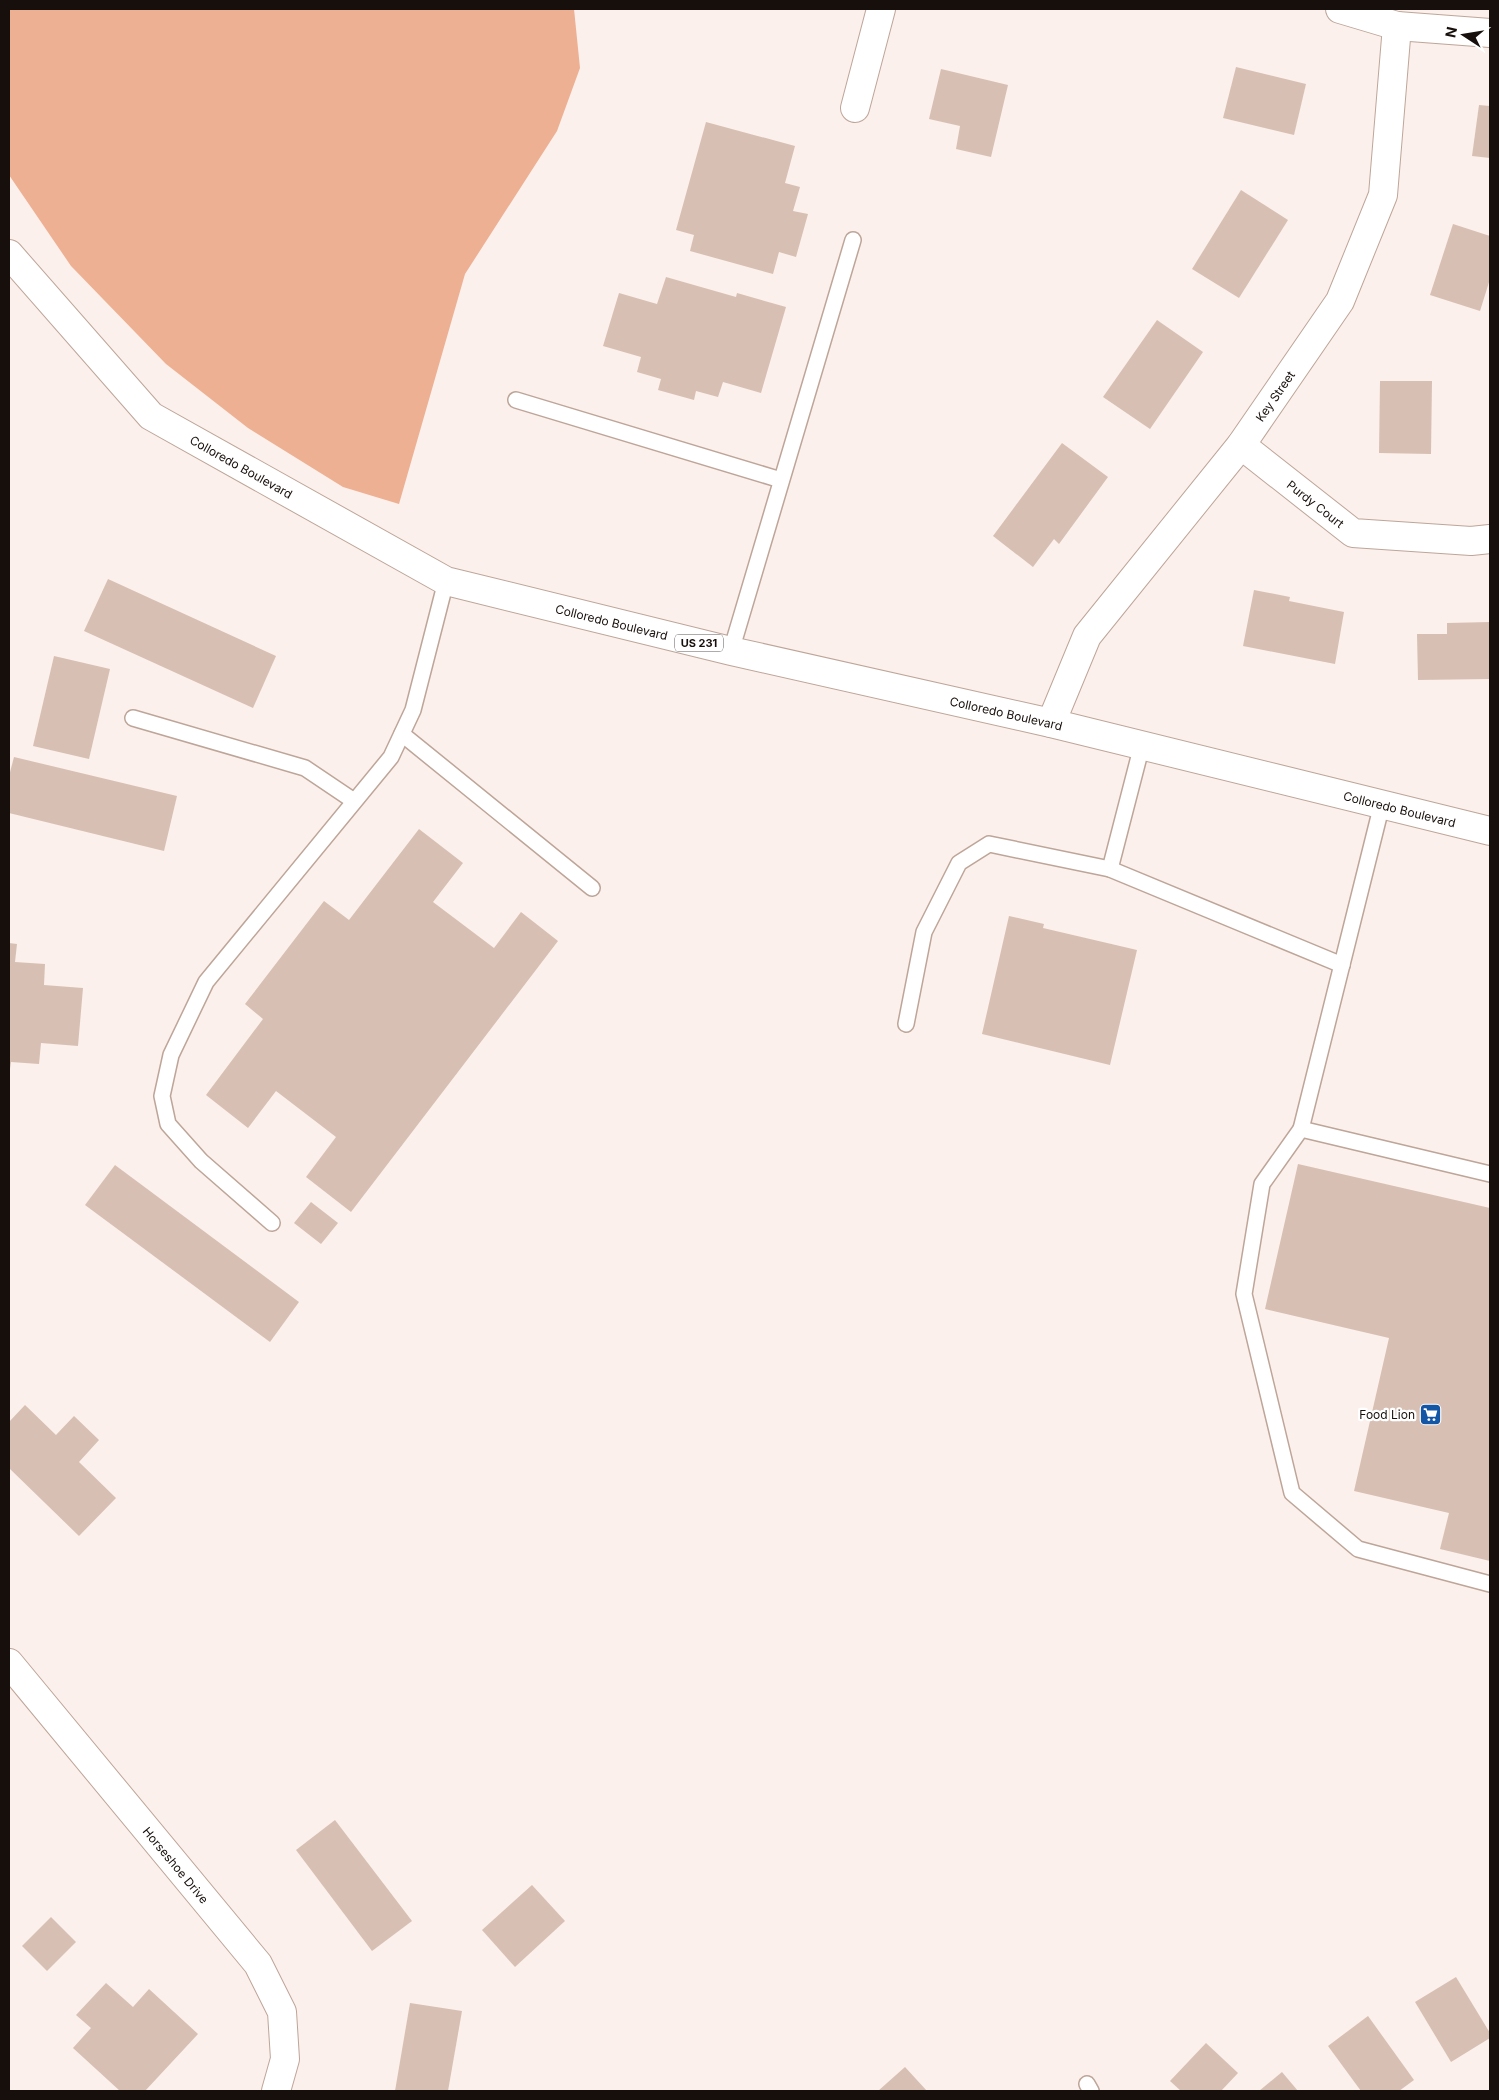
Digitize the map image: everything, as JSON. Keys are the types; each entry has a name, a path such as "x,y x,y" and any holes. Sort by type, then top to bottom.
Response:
{"main road":[{"path":"855,108 881,9"},
{"path":"1340,9 1397,26 1490,33"},
{"name":"Key Street","path":"1052,723 1087,636 1241,445 1340,301 1383,195 1397,26"},
{"name":"Colloredo Boulevard","path":"9,254 151,416 446,581 730,651 1052,723 1490,830"},
{"name":"Purdy Court","path":"1241,445 1353,533 1471,541 1490,539"},
{"name":"Horseshoe Drive","path":"9,1663 258,1964 282,2012 286,2059 276,2091"}],"lane":[{"path":"730,651 853,240"},
{"path":"516,400 781,480"},
{"path":"272,1223 201,1161 168,1124 162,1096 171,1055 206,982 391,757 413,710 446,581"},
{"path":"133,718 305,768 354,801"},
{"path":"402,734 592,888"},
{"path":"1110,869 1142,745"},
{"path":"1382,804 1301,1129 1262,1184 1244,1294 1292,1493 1358,1549 1490,1584"},
{"path":"906,1024 924,932 959,863 989,844 1110,869 1342,965"},
{"path":"1301,1129 1490,1174"}],"shaded area":[{"path":"9,9 574,9 580,68 557,131 465,274 399,504 343,487 248,428 166,364 71,266 9,175"}],"building":[{"path":"1236,67 1306,84 1294,135 1223,118"},
{"path":"941,69 1008,85 991,157 956,149 960,126 929,119"},
{"path":"1479,105 1490,106 1490,158 1472,156"},
{"path":"706,122 795,146 785,183 800,187 793,211 808,214 796,257 779,252 773,274 690,251 694,235 676,230"},
{"path":"1241,190 1288,220 1239,298 1192,269"},
{"path":"1453,224 1490,236 1490,279 1480,311 1430,295"},
{"path":"666,277 736,297 737,293 786,307 761,393 723,382 718,397 696,391 694,400 658,390 661,379 637,372 641,357 603,346 619,293 657,304"},
{"path":"1157,320 1203,352 1150,429 1103,397"},
{"path":"1380,381 1432,381 1431,454 1379,453"},
{"path":"1062,443 1108,477 1059,544 1054,539 1033,567 993,536"},
{"path":"108,579 276,656 253,708 84,631"},
{"path":"1254,590 1290,597 1289,601 1344,612 1335,664 1243,646"},
{"path":"1490,622 1490,679 1418,680 1417,634 1447,634 1447,623"},
{"path":"54,656 110,669 89,759 33,746"},
{"path":"14,757 177,796 164,851 9,813 9,776"},
{"path":"419,829 463,863 433,902 494,948 521,912 558,941 351,1212 306,1177 336,1137 276,1091 248,1128 206,1095 263,1019 245,1004 324,901 349,920"},
{"path":"1009,916 1044,924 1043,928 1137,950 1110,1065 982,1034"},
{"path":"9,943 17,944 15,962 45,964 44,985 83,988 78,1046 41,1043 39,1064 11,1062 10,1069"},
{"name":"Food Lion","path":"1298,1164 1490,1208 1490,1561 1440,1549 1449,1513 1354,1491 1389,1338 1265,1309"},
{"path":"115,1165 299,1302 270,1342 85,1205"},
{"path":"311,1202 338,1223 321,1244 294,1223"},
{"path":"25,1405 56,1435 74,1416 99,1440 79,1462 116,1498 79,1536 9,1468 9,1422"},
{"path":"335,1820 412,1921 372,1951 296,1850"},
{"path":"532,1885 565,1921 515,1967 482,1930"},
{"path":"51,1917 76,1942 47,1971 22,1946"},
{"path":"1456,1977 1490,2033 1490,2038 1451,2062 1415,2002"},
{"path":"106,1983 133,2007 149,1989 198,2034 145,2091 120,2091 73,2048 91,2028 76,2015"},
{"path":"410,2003 462,2011 448,2091 395,2091"},
{"path":"1368,2016 1414,2080 1399,2091 1361,2091 1328,2046"},
{"path":"1206,2043 1238,2073 1221,2091 1181,2091 1170,2081"},
{"path":"905,2067 927,2091 878,2091"},
{"path":"1282,2072 1298,2091 1259,2091"}],"place":[{"name":"Food Lion","path":"1431,1414"}]}
